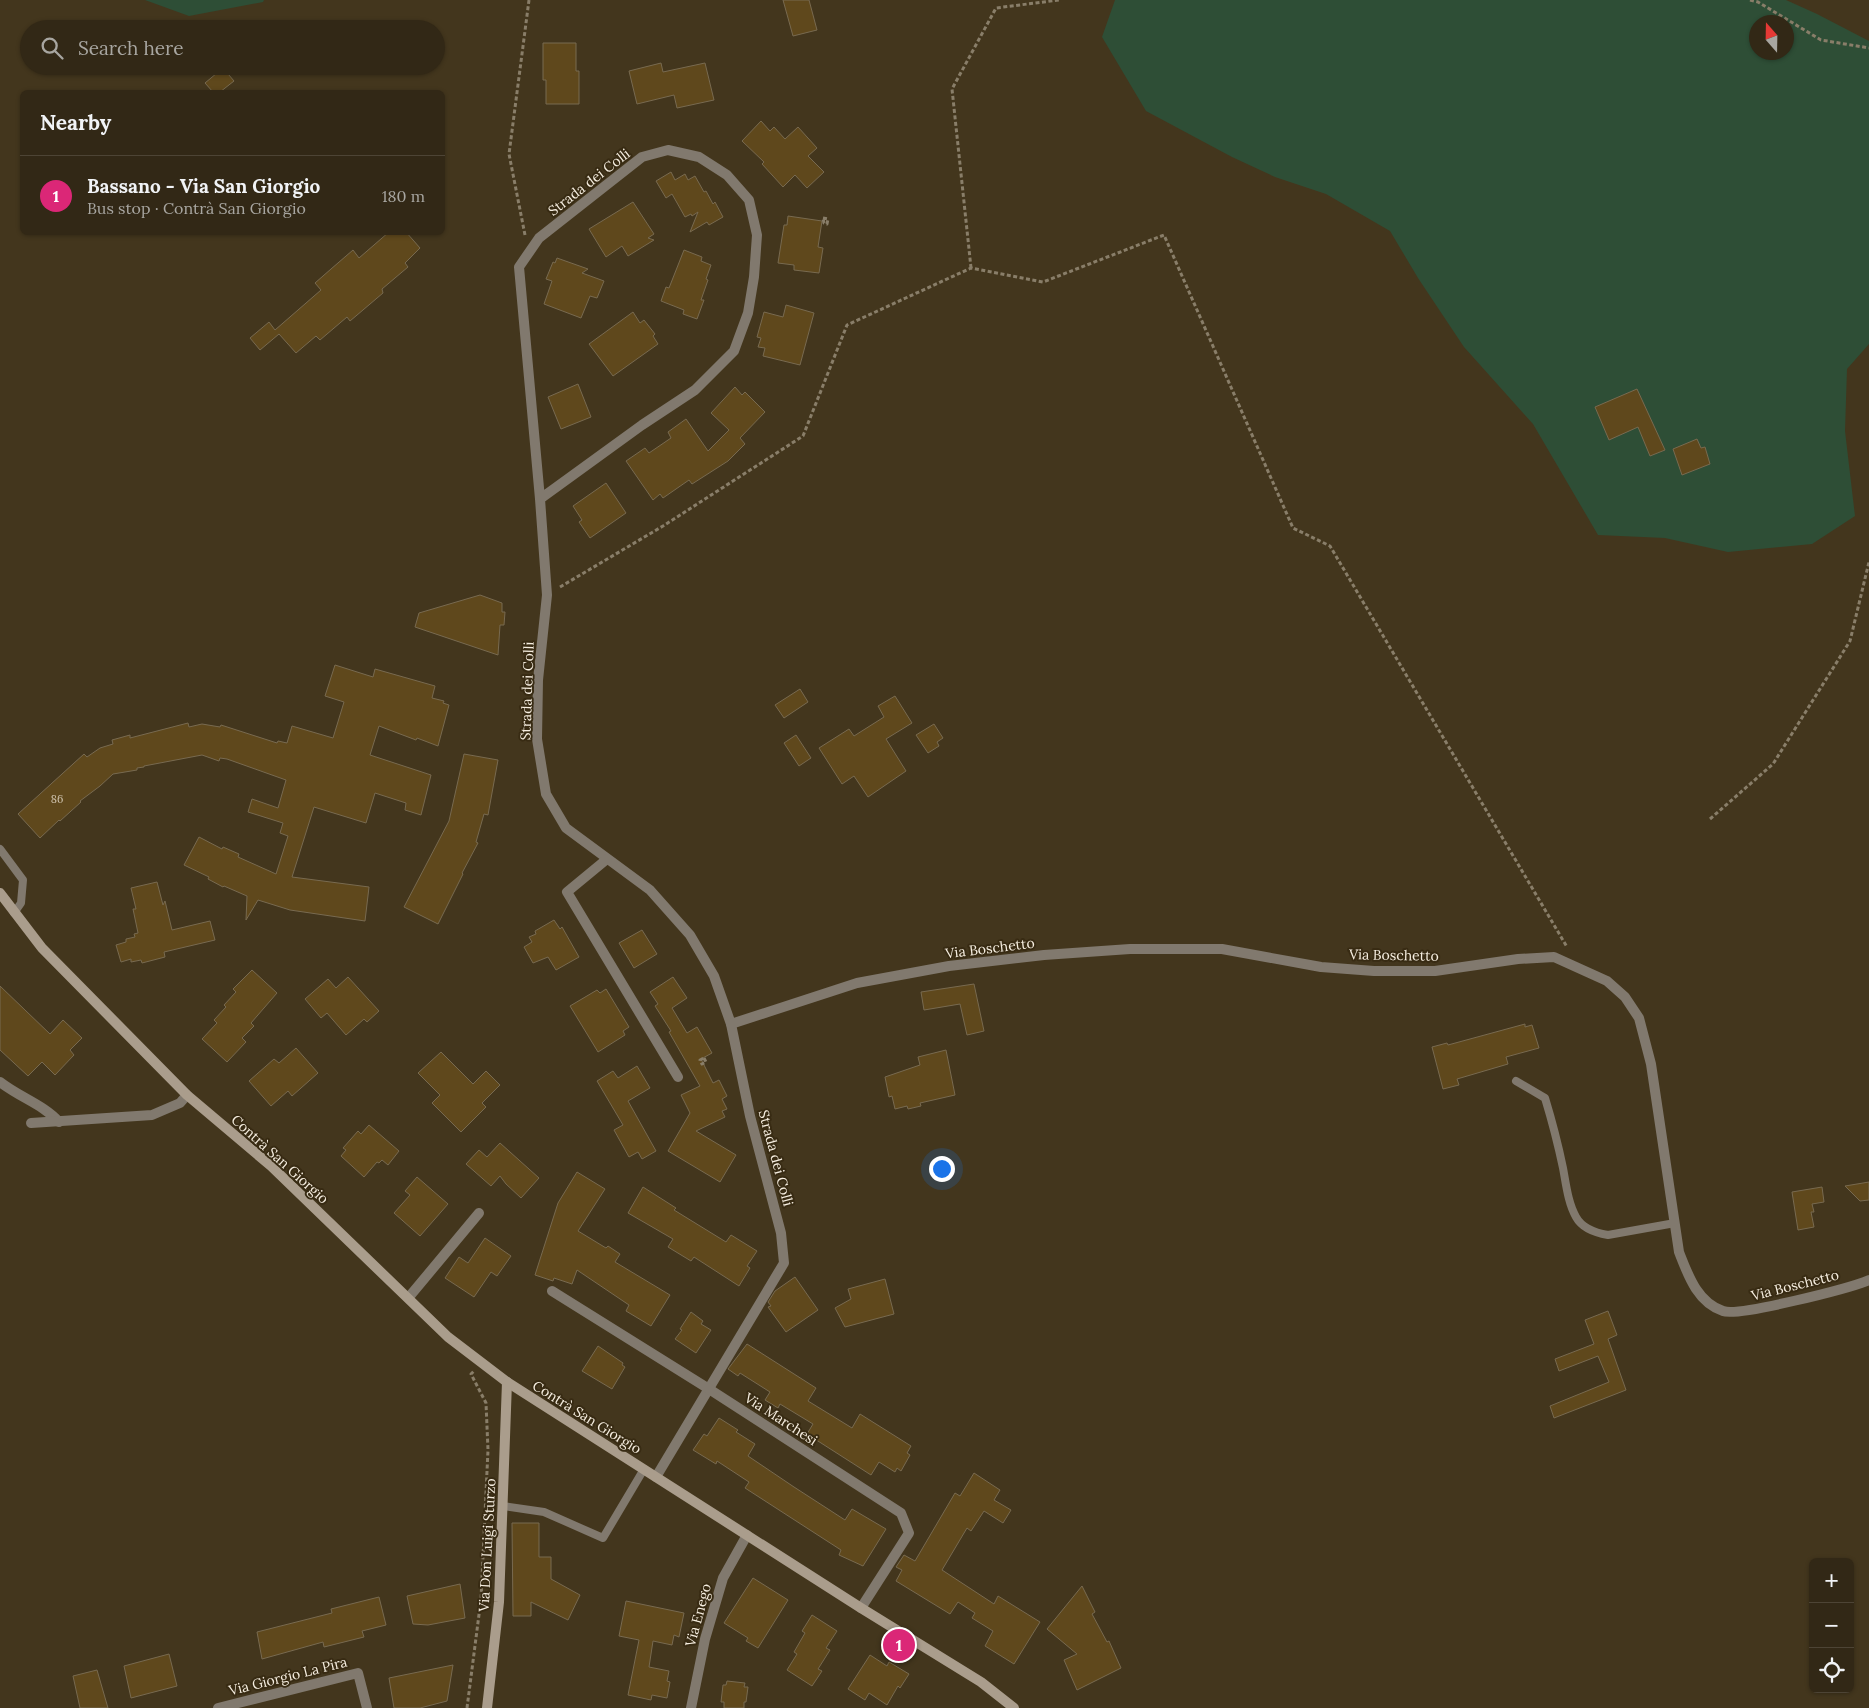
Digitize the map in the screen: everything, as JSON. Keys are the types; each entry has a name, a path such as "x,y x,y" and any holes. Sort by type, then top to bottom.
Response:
{"street":[{"name":"Strada dei Colli","path":"540,499 642,425 695,390 734,350 748,313 754,277 757,235 749,200 726,175 699,157 668,150 642,157 539,238 519,267 547,595 538,680 537,739 546,794 566,828 650,890 690,935 714,976 731,1024 750,1116 781,1233 784,1263 656,1477"},
{"path":"607,859 567,892 678,1077"},
{"name":"Contrà San Giorgio","path":"0,893 42,948 187,1095 271,1166 409,1297 448,1337 507,1382 861,1608 981,1682 1014,1708"},
{"name":"Via Boschetto","path":"731,1024 857,983 949,966 1044,955 1120,949 1222,949 1322,967 1435,971 1518,959 1554,957 1607,981 1625,997 1639,1018 1651,1064 1679,1252 1690,1280 1707,1302 1724,1312 1755,1311 1869,1280"},
{"path":"0,1082 11,1091 52,1114 59,1122"},
{"path":"31,1123 152,1115 180,1103 187,1095"},
{"path":"409,1297 479,1213"},
{"name":"Via Marchesi","path":"552,1291 709,1389 901,1514 908,1533 861,1608"},
{"name":"Via Don Luigi Sturzo","path":"486,1708 499,1602 507,1382"},
{"name":"Via Enego","path":"691,1708 705,1639 723,1578 748,1535"},
{"name":"Via Giorgio La Pira","path":"218,1708 358,1673 368,1708"},
{"path":"998,1708 1004,1699"}],"lane":[{"path":"0,849 23,880 21,903 14,913"},
{"path":"1516,1081 1545,1098 1553,1123 1569,1198 1576,1217 1586,1227 1597,1233 1608,1235 1674,1223"},
{"path":"503,1506 544,1512 603,1538 644,1469"}],"path":[{"path":"529,0 508,154 529,253"},
{"path":"971,268 952,89 996,8 1059,0"},
{"path":"1750,0 1758,2 1821,40 1869,48"},
{"path":"547,595 663,526 803,436 847,325 971,268 1043,282 1164,235 1293,528 1330,546 1579,967"},
{"path":"1710,819 1773,764 1850,641 1869,562"},
{"path":"467,1708 481,1599 488,1450 486,1403 471,1374 482,1363"}],"green space":[{"path":"145,0 264,0 263,2 189,16"},
{"path":"1115,0 1786,0 1869,41 1869,344 1847,369 1845,431 1855,516 1812,544 1728,552 1665,538 1598,535 1533,424 1464,347 1418,278 1390,231 1326,194 1275,177 1232,157 1146,111 1102,37"}],"building":[{"path":"783,0 809,0 817,30 793,36"},
{"path":"543,43 576,43 576,71 579,71 579,104 546,104 546,80 543,80"},
{"path":"661,63 663,72 705,63 714,100 677,108 674,95 637,104 629,71"},
{"path":"215,75 229,75 234,81 223,90 211,90 205,83"},
{"path":"761,121 770,131 774,127 785,139 798,127 817,148 808,156 824,172 807,188 795,175 783,187 762,164 764,162 742,141"},
{"path":"671,172 675,180 685,174 688,180 695,176 713,204 715,202 723,217 709,225 707,222 690,232 698,212 692,216 691,214 685,217 672,194 666,198 656,181"},
{"path":"633,202 654,234 648,238 654,240 628,256 622,246 606,257 589,229"},
{"path":"788,216 822,221 818,247 823,248 819,273 794,270 794,265 778,263 784,225 787,225"},
{"path":"386,235 409,235 420,248 405,263 408,267 382,289 383,293 350,321 347,317 320,340 316,336 296,353 279,334 260,350 250,338 269,322 275,330 321,290 315,283 353,250 359,258"},
{"path":"684,250 702,257 701,261 711,265 701,300 704,300 697,319 683,314 684,310 661,301 666,287 669,288"},
{"path":"557,258 588,269 582,273 604,281 597,298 590,296 581,318 544,304 552,281 546,279 553,262 555,263"},
{"path":"786,305 814,313 800,365 763,356 765,348 758,347 761,338 757,337 764,312 783,317"},
{"path":"633,312 640,323 644,320 655,334 653,336 658,344 613,376 589,344"},
{"path":"578,384 591,417 561,429 548,397"},
{"path":"735,387 742,395 745,392 765,412 740,438 745,444 728,461 692,484 689,480 663,498 660,494 653,500 626,461 645,448 649,453 671,438 668,432 686,419 708,451 729,430 711,413"},
{"path":"1637,389 1665,450 1650,456 1638,427 1609,440 1595,407"},
{"path":"1697,439 1701,448 1705,447 1710,464 1682,475 1673,449"},
{"path":"606,483 626,513 590,538 579,522 582,520 573,506"},
{"path":"480,595 502,603 502,612 505,612 504,625 500,625 498,655 415,627 419,613"},
{"path":"335,665 373,677 375,669 435,686 432,698 444,701 443,703 449,705 438,746 379,726 370,755 431,775 421,815 405,810 406,803 375,793 366,823 314,807 292,877 369,887 365,921 290,910 258,900 246,920 247,896 223,887 208,879 209,877 184,865 199,837 222,849 223,847 239,854 238,857 276,874 288,836 280,833 283,823 248,812 252,799 278,808 286,780 227,759 220,758 219,761 202,755 113,774 40,838 18,814 84,754 87,757 100,748 113,744 112,740 130,735 130,738 188,723 189,727 202,724 220,727 221,725 277,743 278,741 287,743 292,726 333,738 344,702 325,696"},
{"path":"800,689 808,702 784,718 775,705"},
{"path":"895,696 912,723 886,739 906,771 868,797 854,776 842,784 819,748 849,729 854,736 884,717 878,706"},
{"path":"934,724 943,738 937,742 939,746 928,753 916,735"},
{"path":"796,735 811,758 799,766 784,743"},
{"path":"464,754 498,760 488,815 484,814 476,842 478,843 438,924 404,907 449,821"},
{"path":"157,882 163,905 165,901 172,930 210,921 215,940 164,952 165,957 142,963 141,960 131,962 131,959 121,962 116,945 126,942 126,939 135,937 134,934 138,933 133,909 136,909 131,888"},
{"path":"554,920 560,929 562,927 579,957 556,970 548,957 533,963 524,947 532,942 529,937 536,934 535,931"},
{"path":"642,930 657,954 634,968 619,943"},
{"path":"252,970 277,993 251,1023 254,1026 242,1038 246,1042 227,1062 202,1039 217,1023 214,1020 236,992 233,989"},
{"path":"348,977 379,1011 367,1022 364,1019 346,1035 327,1013 321,1018 305,999 328,979 336,988"},
{"path":"673,977 687,998 672,1008 687,1033 697,1027 712,1053 701,1059 713,1083 719,1080 727,1096 722,1099 727,1109 722,1111 725,1117 696,1131 736,1155 720,1182 668,1151 690,1113 681,1095 700,1086 669,1032 671,1031 655,1006 658,1004 650,992"},
{"path":"974,984 984,1031 967,1035 960,1004 924,1010 921,992"},
{"path":"0,986 50,1034 63,1020 82,1038 70,1050 74,1055 55,1075 42,1062 28,1076 0,1050"},
{"path":"606,989 629,1027 623,1031 625,1035 598,1052 570,1006 597,990 600,993"},
{"path":"1525,1024 1525,1027 1532,1025 1539,1048 1506,1057 1508,1064 1457,1079 1459,1085 1443,1089 1432,1047 1447,1043 1448,1045"},
{"path":"296,1048 318,1073 292,1096 288,1091 271,1106 249,1081 274,1059 279,1063"},
{"path":"946,1050 955,1095 920,1103 921,1106 908,1109 907,1106 895,1109 892,1096 889,1097 885,1077 920,1065 918,1057"},
{"path":"441,1052 473,1084 486,1071 500,1085 482,1103 486,1107 461,1132 432,1103 440,1095 418,1073"},
{"path":"637,1066 650,1088 628,1101 656,1151 642,1159 638,1152 629,1157 614,1130 623,1125 597,1081 613,1071 618,1078"},
{"path":"369,1125 399,1151 388,1165 382,1160 379,1163 377,1162 364,1177 341,1156 346,1150 343,1148 358,1131 361,1134"},
{"path":"500,1143 539,1178 521,1198 500,1176 491,1186 466,1164 479,1150 487,1157"},
{"path":"577,1172 605,1189 578,1231 620,1254 615,1262 670,1295 651,1326 626,1311 629,1305 577,1270 572,1284 554,1278 553,1281 535,1275 558,1203"},
{"path":"417,1177 448,1204 420,1236 394,1213 410,1195 405,1191"},
{"path":"1869,1182 1869,1200 1860,1201 1845,1186"},
{"path":"643,1187 676,1208 674,1210 726,1242 731,1235 757,1251 747,1266 750,1268 739,1286 694,1257 691,1261 668,1247 673,1239 628,1213"},
{"path":"1822,1187 1824,1202 1812,1204 1814,1212 1811,1212 1814,1227 1798,1230 1792,1192"},
{"path":"485,1238 511,1256 497,1276 491,1272 474,1297 445,1278 459,1257 468,1263"},
{"path":"795,1277 818,1310 786,1332 768,1307 771,1306 768,1302 775,1291"},
{"path":"885,1279 894,1314 845,1327 835,1308 851,1299 848,1289"},
{"path":"1608,1311 1617,1335 1608,1339 1626,1390 1554,1418 1550,1406 1609,1382 1598,1356 1559,1371 1555,1359 1594,1344 1585,1320"},
{"path":"691,1312 703,1321 701,1324 711,1330 696,1353 675,1339"},
{"path":"747,1344 816,1388 808,1401 852,1428 860,1414 911,1446 907,1453 910,1455 901,1471 897,1468 895,1472 879,1462 871,1475 807,1434 813,1424 780,1404 778,1408 765,1400 770,1392 740,1373 738,1376 728,1369"},
{"path":"598,1346 623,1363 622,1365 625,1367 612,1389 582,1371"},
{"path":"719,1418 755,1444 748,1456 794,1487 845,1520 852,1509 886,1529 863,1566 839,1555 841,1550 745,1488 749,1482 717,1461 716,1464 693,1450 704,1434 707,1436"},
{"path":"974,1473 1000,1490 994,1500 1011,1510 1003,1523 984,1511 971,1531 967,1528 942,1570 994,1604 998,1596 1040,1622 1014,1664 985,1646 993,1631 972,1618 975,1613 958,1602 950,1614 896,1581 902,1570 896,1567 904,1555 915,1561 955,1493 960,1496"},
{"path":"512,1523 539,1523 539,1557 551,1557 551,1579 580,1595 568,1620 531,1602 531,1616 513,1616"},
{"path":"753,1578 788,1600 758,1648 746,1641 748,1638 724,1623"},
{"path":"460,1584 465,1618 428,1625 413,1624 407,1596"},
{"path":"1082,1586 1095,1612 1092,1614 1107,1642 1109,1641 1121,1668 1077,1690 1064,1660 1077,1654 1047,1629"},
{"path":"379,1597 386,1625 362,1631 364,1637 324,1647 323,1642 262,1659 257,1632 332,1613 331,1609"},
{"path":"626,1601 684,1613 679,1637 674,1635 672,1645 653,1641 649,1667 669,1671 667,1681 670,1682 667,1698 652,1695 651,1700 628,1695 639,1640 619,1636"},
{"path":"812,1615 837,1631 826,1648 830,1650 818,1669 822,1671 812,1686 787,1670 797,1654 794,1652 805,1633 802,1631"},
{"path":"169,1654 177,1686 131,1698 124,1666"},
{"path":"870,1655 887,1666 889,1662 909,1674 900,1688 898,1686 887,1705 869,1693 865,1700 848,1689"},
{"path":"453,1665 447,1701 420,1708 394,1708 389,1678"},
{"path":"97,1670 108,1708 80,1708 73,1676"},
{"path":"727,1681 745,1683 744,1687 748,1687 744,1708 724,1708 724,1702 721,1702 723,1685 726,1685"}],"place":[{"name":"Bassano - Via San Giorgio","path":"899,1645"}]}
